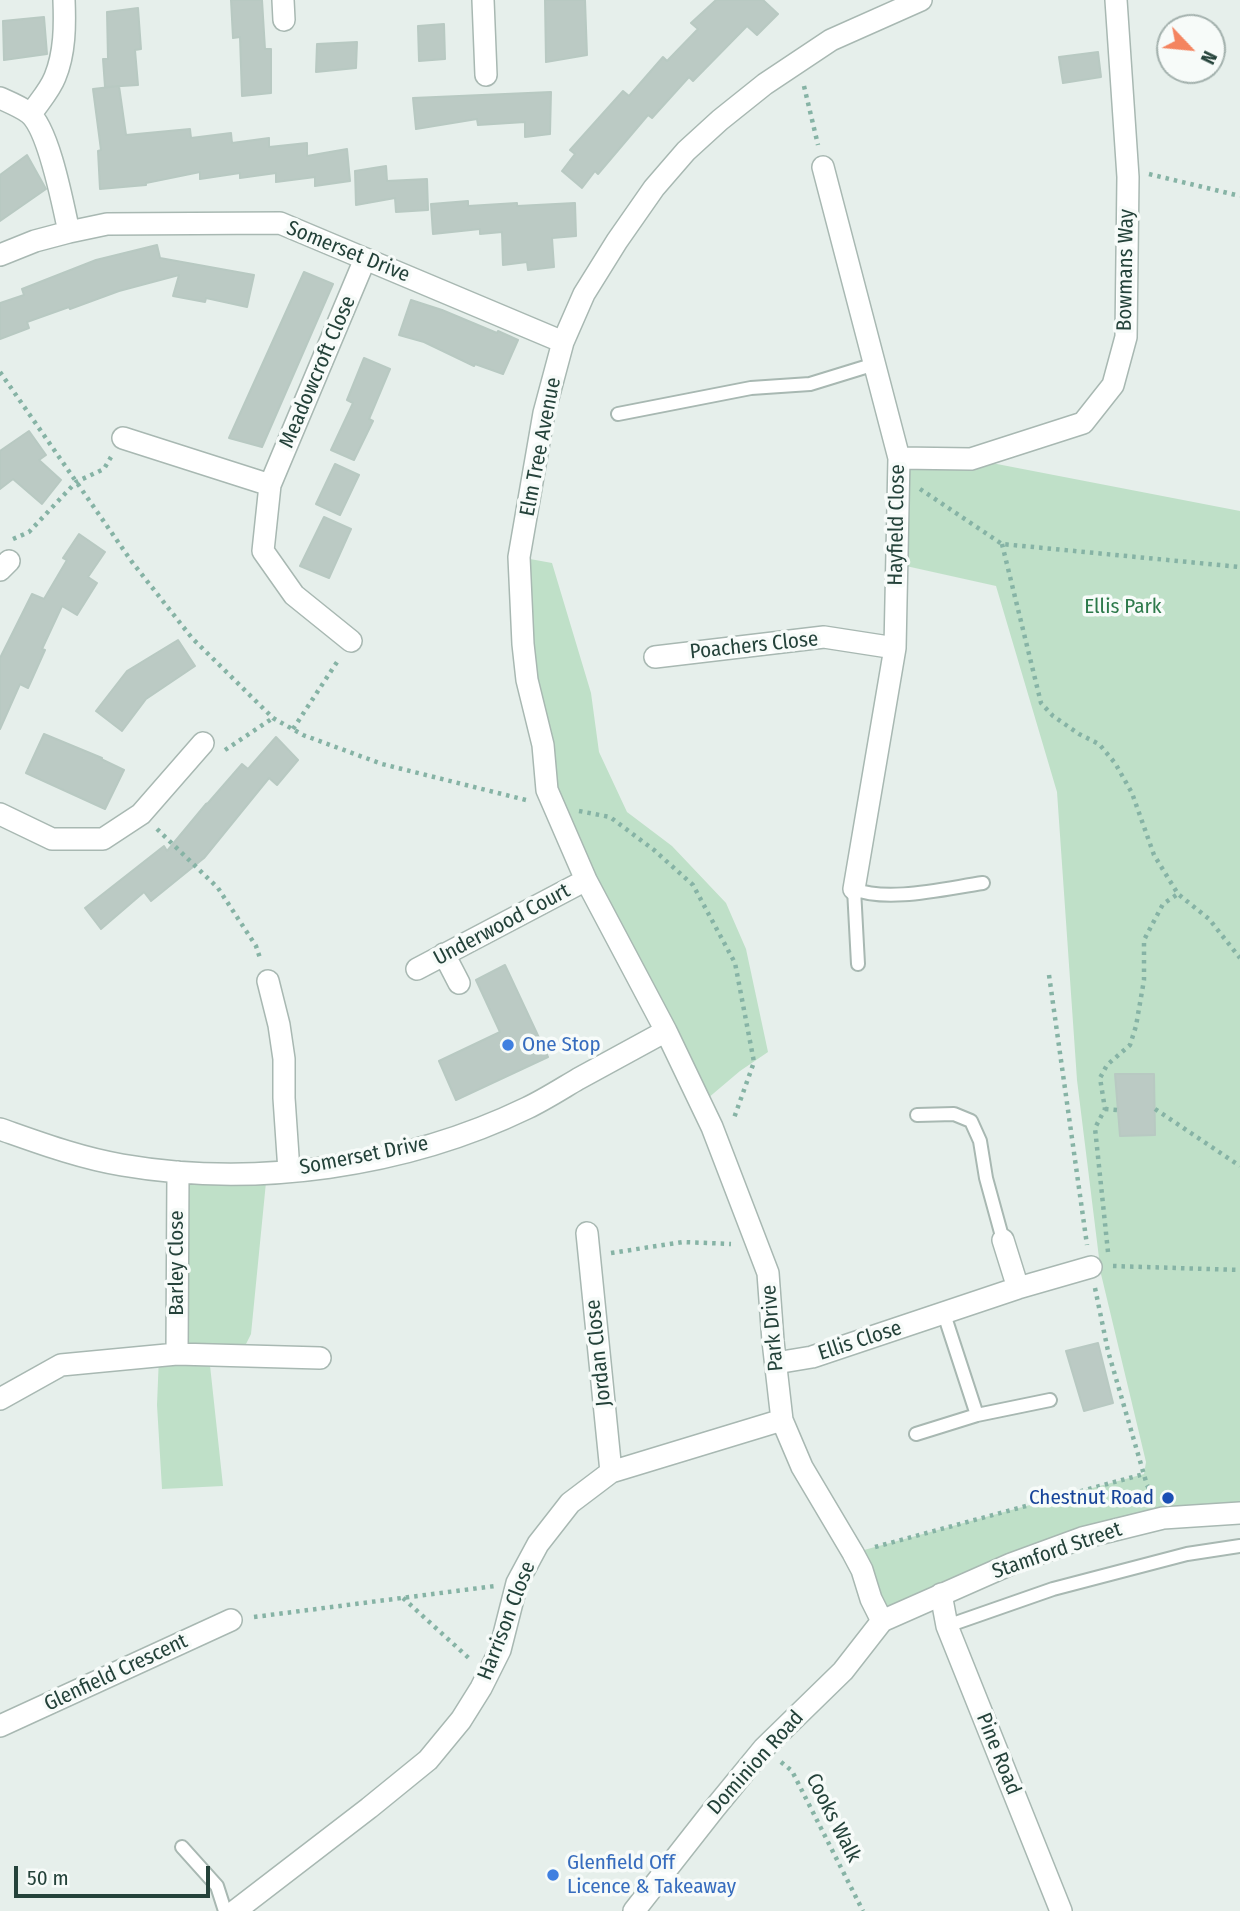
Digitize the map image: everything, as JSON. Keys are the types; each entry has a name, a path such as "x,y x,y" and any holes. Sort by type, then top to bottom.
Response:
{"street":[{"path":"31,114 54,79 61,60 64,0"},
{"path":"483,0 486,75"},
{"name":"Elm Tree Avenue","path":"666,1031 586,880 547,790 543,745 527,680 519,557 544,413 563,342 584,294 654,188 686,151 720,120 798,61 890,6 921,0"},
{"name":"Bowmans Way","path":"899,467 971,459 1083,423 1113,384 1126,337 1128,177 1116,0"},
{"path":"0,98 31,114 42,134 55,169 69,232"},
{"name":"Hayfield Close","path":"823,167 899,467 894,648 854,889"},
{"name":"Somerset Drive","path":"0,255 35,241 107,224 281,223 563,342"},
{"name":"Meadowcroft Close","path":"351,640 294,595 263,551 270,485 365,259"},
{"path":"123,438 270,485"},
{"name":"Poachers Close","path":"654,657 824,637 894,648"},
{"path":"0,814 52,839 103,839 141,814 203,743"},
{"name":"Underwood Court","path":"417,969 586,880"},
{"path":"444,954 459,983"},
{"path":"268,981 285,1059 284,1098 289,1171"},
{"name":"Somerset Drive","path":"0,1129 65,1151 121,1165 178,1172 234,1174 342,1165 406,1151 467,1133 527,1108 666,1031"},
{"name":"Park Drive","path":"666,1031 712,1127 768,1273 782,1420 802,1467 862,1570 871,1599 882,1620"},
{"name":"Barley Close","path":"177,1354 178,1172"},
{"name":"Jordan Close","path":"587,1233 611,1472"},
{"path":"1003,1240 1018,1288"},
{"name":"Ellis Close","path":"776,1363 812,1357 1018,1288 1100,1267"},
{"path":"0,1399 61,1364 177,1354 320,1358"},
{"name":"Harrison Close","path":"235,1911 428,1760 461,1720 500,1650 517,1583 538,1544 570,1503 611,1472 782,1420"},
{"name":"Stamford Street","path":"882,1620 1012,1564 1082,1538 1163,1518 1240,1513"},
{"name":"Pine Road","path":"941,1594 947,1626 1061,1911"},
{"name":"Glenfield Crescent","path":"0,1726 231,1620"},
{"name":"Dominion Road","path":"634,1911 764,1748 843,1671 882,1620"}],"lane":[{"path":"618,414 751,388 810,384 875,364"},
{"path":"858,964 854,889 863,893 895,895 983,883"},
{"path":"917,1115 954,1114 971,1121 980,1141 986,1178 1003,1240"},
{"path":"944,1314 977,1415"},
{"path":"916,1434 977,1415 1050,1399"},
{"path":"947,1626 1053,1588 1187,1554 1240,1546"},
{"path":"182,1847 216,1886 225,1911"}],"path":[{"path":"798,61 823,167"},
{"path":"1128,177 1150,174 1240,196"},
{"path":"0,372 132,562 192,638 273,718 303,735 382,764 553,806 610,817 654,850 693,886 735,963 754,1062 722,1153"},
{"path":"6,557 76,482 104,469 123,438"},
{"path":"899,467 1002,544 1240,567"},
{"path":"1002,544 1041,703 1052,716 1099,744 1115,763 1132,793 1154,855 1178,894 1209,919 1240,958"},
{"path":"293,729 351,640"},
{"path":"203,743 220,753 273,718"},
{"path":"141,814 218,888 256,946 268,981"},
{"path":"1178,894 1163,904 1144,940 1144,980 1130,1045 1107,1065 1100,1078 1105,1110 1095,1128 1100,1267 1240,1270"},
{"path":"1155,1109 1240,1166"},
{"path":"1105,1110 1117,1110"},
{"path":"589,1256 683,1242 757,1245"},
{"path":"853,1553 1144,1474"},
{"path":"231,1620 517,1583"},
{"path":"402,1598 488,1675"},
{"name":"Cooks Walk","path":"764,1748 792,1771 863,1911"}],"green space":[{"name":"Ellis Park","path":"899,458 971,459 1240,511 1240,1514 1163,1518 882,1621 853,1553 1144,1474 1146,1462 1101,1274 1077,1080 1057,792 996,586 897,564"},
{"path":"519,557 552,563 591,693 599,752 627,812 672,846 726,903 746,949 768,1052 740,1071 701,1104 553,806"},
{"path":"178,1172 267,1172 251,1334 240,1356 209,1356 223,1486 162,1489 157,1405 159,1356 176,1355"}],"building":[{"path":"231,0 262,0 265,49 271,49 271,93 242,96 240,37 233,38"},
{"path":"545,0 585,0 587,55 546,62"},
{"path":"716,0 763,0 778,14 757,35 747,26 693,81 689,77 652,118 648,115 598,174 595,171 582,188 562,171 575,154 570,150 623,91 629,96 663,57 667,61 698,29 691,23"},
{"path":"138,8 141,49 135,50 138,85 105,87 103,59 108,59 107,12"},
{"path":"44,17 47,54 4,60 3,21"},
{"path":"444,24 445,59 419,61 418,26"},
{"path":"357,42 356,68 316,72 317,44"},
{"path":"1098,52 1101,77 1063,83 1059,57"},
{"path":"119,86 126,135 190,129 191,138 231,133 232,143 269,138 269,147 307,143 307,156 347,149 350,181 315,186 315,177 276,182 276,173 240,178 240,173 200,179 200,172 146,185 100,189 98,151 101,150 93,89"},
{"path":"551,92 550,134 525,137 525,122 478,125 477,119 416,129 413,98"},
{"path":"27,155 46,189 0,221 0,175"},
{"path":"386,166 387,181 427,179 428,210 396,212 395,198 356,205 355,171"},
{"path":"468,201 468,206 575,203 576,236 552,238 554,267 528,270 527,262 503,265 502,232 480,234 480,229 433,234 431,204"},
{"path":"157,245 160,258 254,275 247,307 206,298 205,302 173,296 179,275 119,291 27,322 29,328 0,339 0,303 24,295 22,289 96,260"},
{"path":"304,272 333,284 262,447 229,438"},
{"path":"411,300 518,340 503,374 475,364 474,366 424,342 399,335"},
{"path":"364,358 390,369 369,419 373,421 354,460 331,450 353,403 347,400"},
{"path":"29,431 46,455 39,460 61,480 42,504 13,479 0,489 0,451"},
{"path":"335,464 359,475 340,515 316,504"},
{"path":"324,517 351,529 329,578 300,566"},
{"path":"79,534 105,552 88,577 97,583 77,615 62,606 28,688 20,684 0,729 0,658 32,594 44,599 67,560 63,558"},
{"path":"178,640 195,666 146,699 122,731 96,711 127,671"},
{"path":"44,734 124,770 105,809 26,773"},
{"path":"276,737 298,760 277,785 269,778 204,858 151,901 144,892 101,929 85,908 164,846 167,851 242,764 248,769"},
{"name":"One Stop","path":"505,965 548,1057 456,1100 439,1061 500,1032 476,980"},
{"path":"1115,1074 1154,1074 1155,1135 1120,1136"},
{"path":"1098,1343 1113,1403 1084,1411 1066,1351"}],"place":[{"name":"One Stop","path":"508,1045"},
{"name":"Chestnut Road","path":"1168,1498"},
{"name":"Glenfield Off Licence & Takeaway","path":"553,1875"}]}
